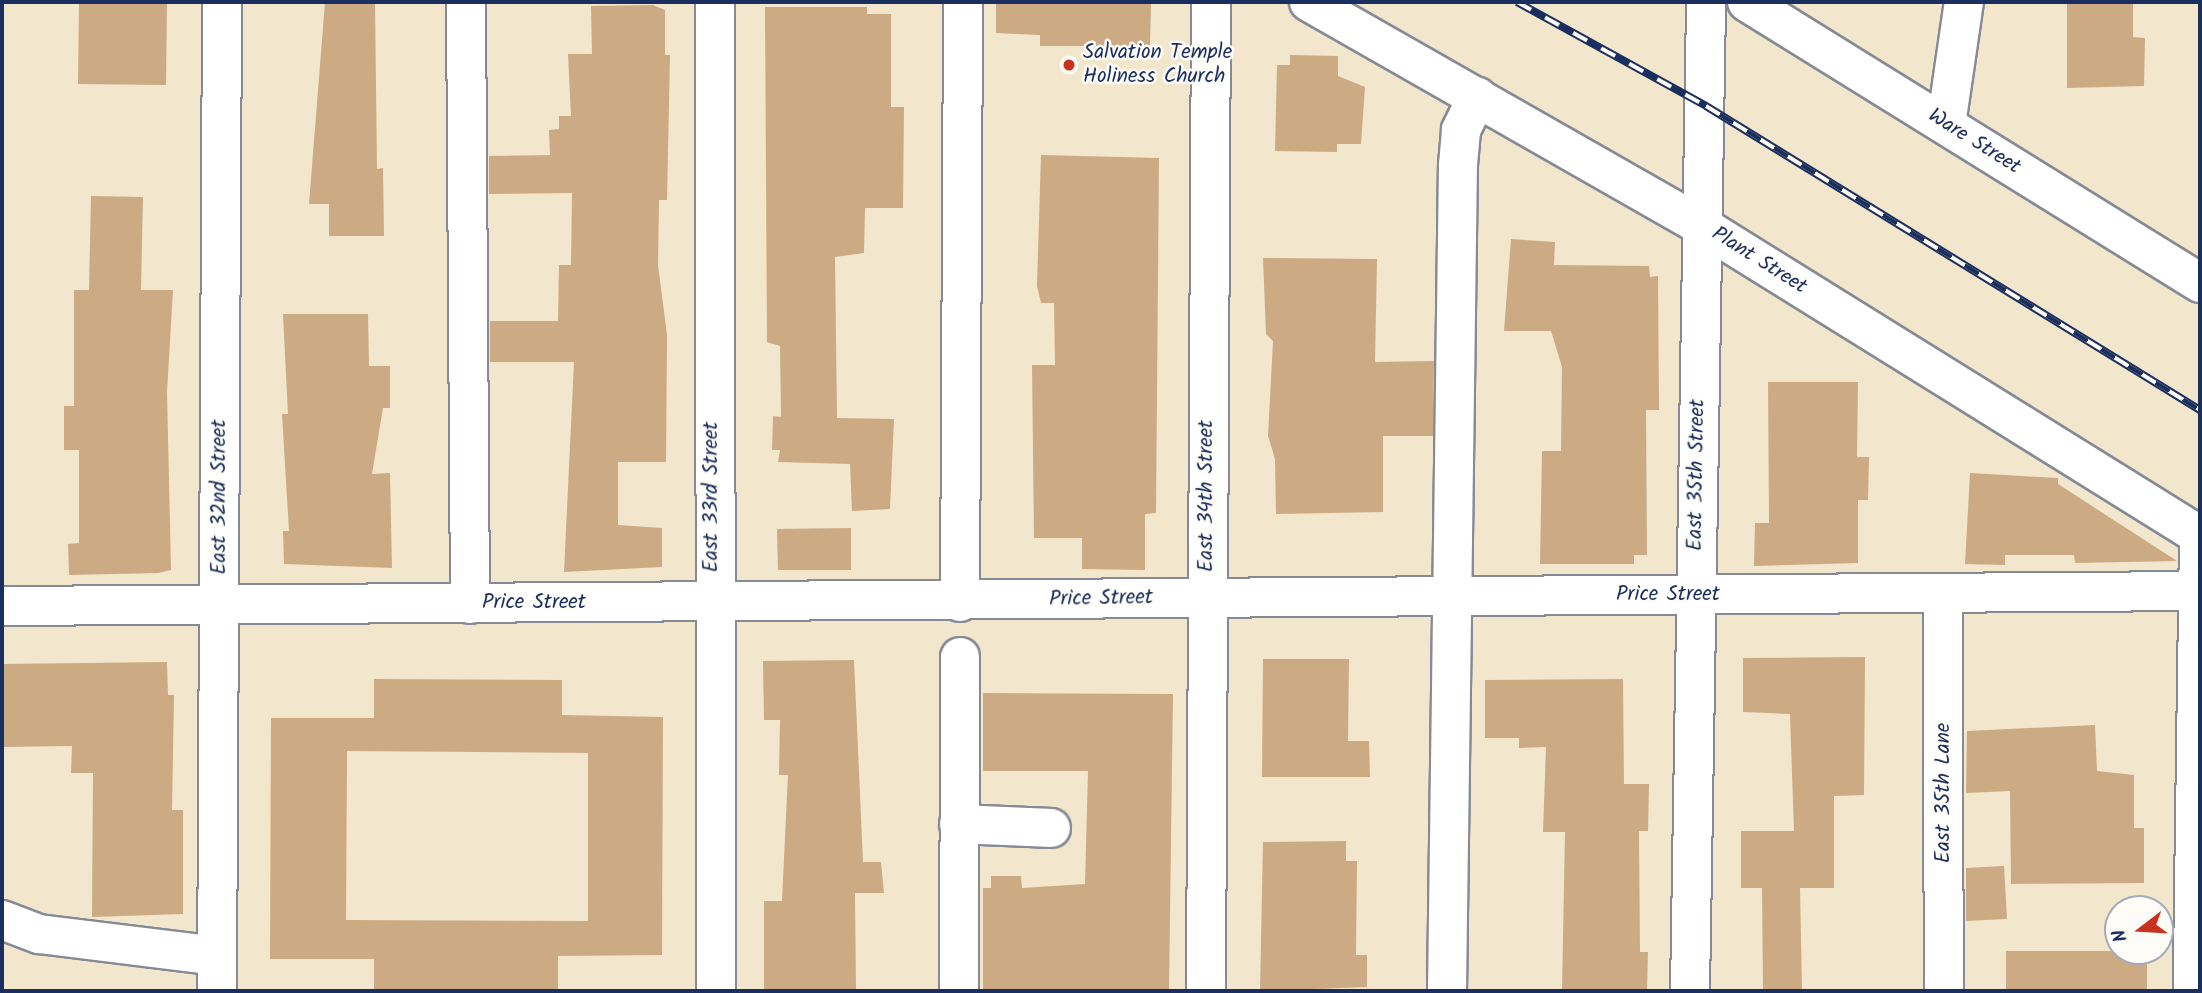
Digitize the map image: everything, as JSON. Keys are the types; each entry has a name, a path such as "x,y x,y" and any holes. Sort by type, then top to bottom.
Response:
{"street":[{"name":"East 32nd Street","path":"217,974 222,2"},
{"path":"466,2 470,604"},
{"name":"East 33rd Street","path":"715,2 711,602 716,991"},
{"path":"960,602 963,2"},
{"name":"East 34th Street","path":"1206,991 1211,2"},
{"name":"Plant Street","path":"1309,2 1702,226 2199,535"},
{"name":"East 35th Street","path":"1690,991 1706,2"},
{"name":"Ware Street","path":"1746,2 2200,283"},
{"path":"1946,125 1964,2"},
{"path":"1447,991 1458,165 1461,130 1477,97"},
{"path":"2193,991 2199,535"},
{"name":"Price Street","path":"2,606 219,601 470,604 960,602 1206,597 1943,595 2200,591"},
{"name":"East 35th Lane","path":"1943,595 1944,991"},
{"path":"959,991 960,657"},
{"path":"959,824 1051,828"},
{"path":"2,920 39,934 217,974"}],"building":[{"path":"79,2 167,2 166,85 78,84"},
{"path":"325,2 375,2 377,169 383,168 384,236 329,236 329,204 309,204"},
{"path":"996,2 1151,2 1150,46 1040,46 1040,35 996,33"},
{"path":"2067,2 2133,2 2133,37 2145,38 2144,86 2067,88"},
{"path":"653,5 665,10 665,55 670,55 667,200 659,200 658,265 667,335 666,462 618,462 618,525 662,528 662,567 564,572 574,362 490,362 490,321 558,321 559,265 571,265 572,193 489,194 489,156 550,155 549,130 559,129 559,116 571,116 568,54 592,54 591,6"},
{"path":"765,7 867,7 867,14 891,14 891,107 904,107 903,208 865,208 864,253 835,257 837,418 894,419 890,509 852,511 850,464 778,462 780,450 772,450 773,416 781,417 780,346 767,342"},
{"path":"1290,55 1338,56 1338,76 1365,87 1361,144 1337,144 1337,152 1275,151 1277,65 1290,65"},
{"path":"1041,155 1159,158 1156,513 1145,514 1145,570 1082,569 1082,538 1034,538 1032,365 1055,365 1054,303 1041,303 1037,286"},
{"path":"91,196 143,197 141,290 173,290 167,392 171,570 158,573 69,575 68,544 79,543 79,450 64,450 64,406 74,406 74,290 89,290"},
{"path":"1511,239 1555,242 1554,265 1649,266 1650,277 1658,276 1659,410 1646,410 1647,555 1634,555 1634,564 1540,564 1542,451 1561,451 1562,367 1551,331 1504,331"},
{"path":"1263,258 1377,259 1375,362 1434,361 1433,436 1383,436 1383,512 1276,514 1275,459 1268,436 1273,341 1266,334"},
{"path":"283,314 368,314 369,366 390,366 390,408 383,408 372,474 390,473 392,568 284,564 283,531 289,531 282,414 288,414"},
{"path":"1768,382 1858,382 1857,457 1869,457 1868,500 1858,500 1858,563 1754,566 1755,523 1769,523"},
{"path":"1970,473 2058,478 2058,484 2177,561 2075,563 2074,555 2005,555 2005,565 1965,564"},
{"path":"851,528 851,570 778,570 777,529"},
{"path":"1865,657 1864,795 1834,796 1834,888 1800,888 1802,991 1763,991 1762,888 1741,888 1741,831 1794,831 1790,714 1743,712 1743,658"},
{"path":"1263,659 1349,659 1348,741 1369,741 1370,777 1262,777"},
{"path":"854,660 863,862 881,862 884,893 855,893 856,991 764,991 764,901 782,901 788,775 779,775 780,720 764,720 763,661"},
{"path":"167,662 168,695 174,695 172,810 183,810 183,914 92,917 93,773 71,773 72,746 2,747 2,664"},
{"path":"374,679 562,680 562,715 663,717 662,955 558,956 558,991 374,991 374,959 270,959 271,718 374,718","holes":["347,751 588,753 588,921 346,920"]},
{"path":"1623,679 1624,784 1649,784 1648,831 1639,831 1640,952 1648,952 1647,991 1562,991 1565,832 1543,832 1546,747 1519,748 1519,738 1485,738 1485,680"},
{"path":"983,693 1173,694 1169,989 983,991 983,888 991,888 991,876 1021,876 1022,888 1085,884 1088,771 983,771"},
{"path":"2095,725 2097,771 2134,775 2134,828 2144,828 2144,883 2011,884 2010,791 1966,793 1967,731"},
{"path":"1346,841 1346,861 1357,861 1356,955 1367,955 1367,987 1260,991 1263,842"},
{"path":"2004,866 2007,919 1966,921 1966,868"},
{"path":"2006,951 2104,951 2104,965 2147,965 2147,991 2006,991"}],"railway":[{"path":"1517,2 1706,106 2200,410"}],"place":[{"name":"Salvation Temple Holiness Church","path":"1069,65"}]}
